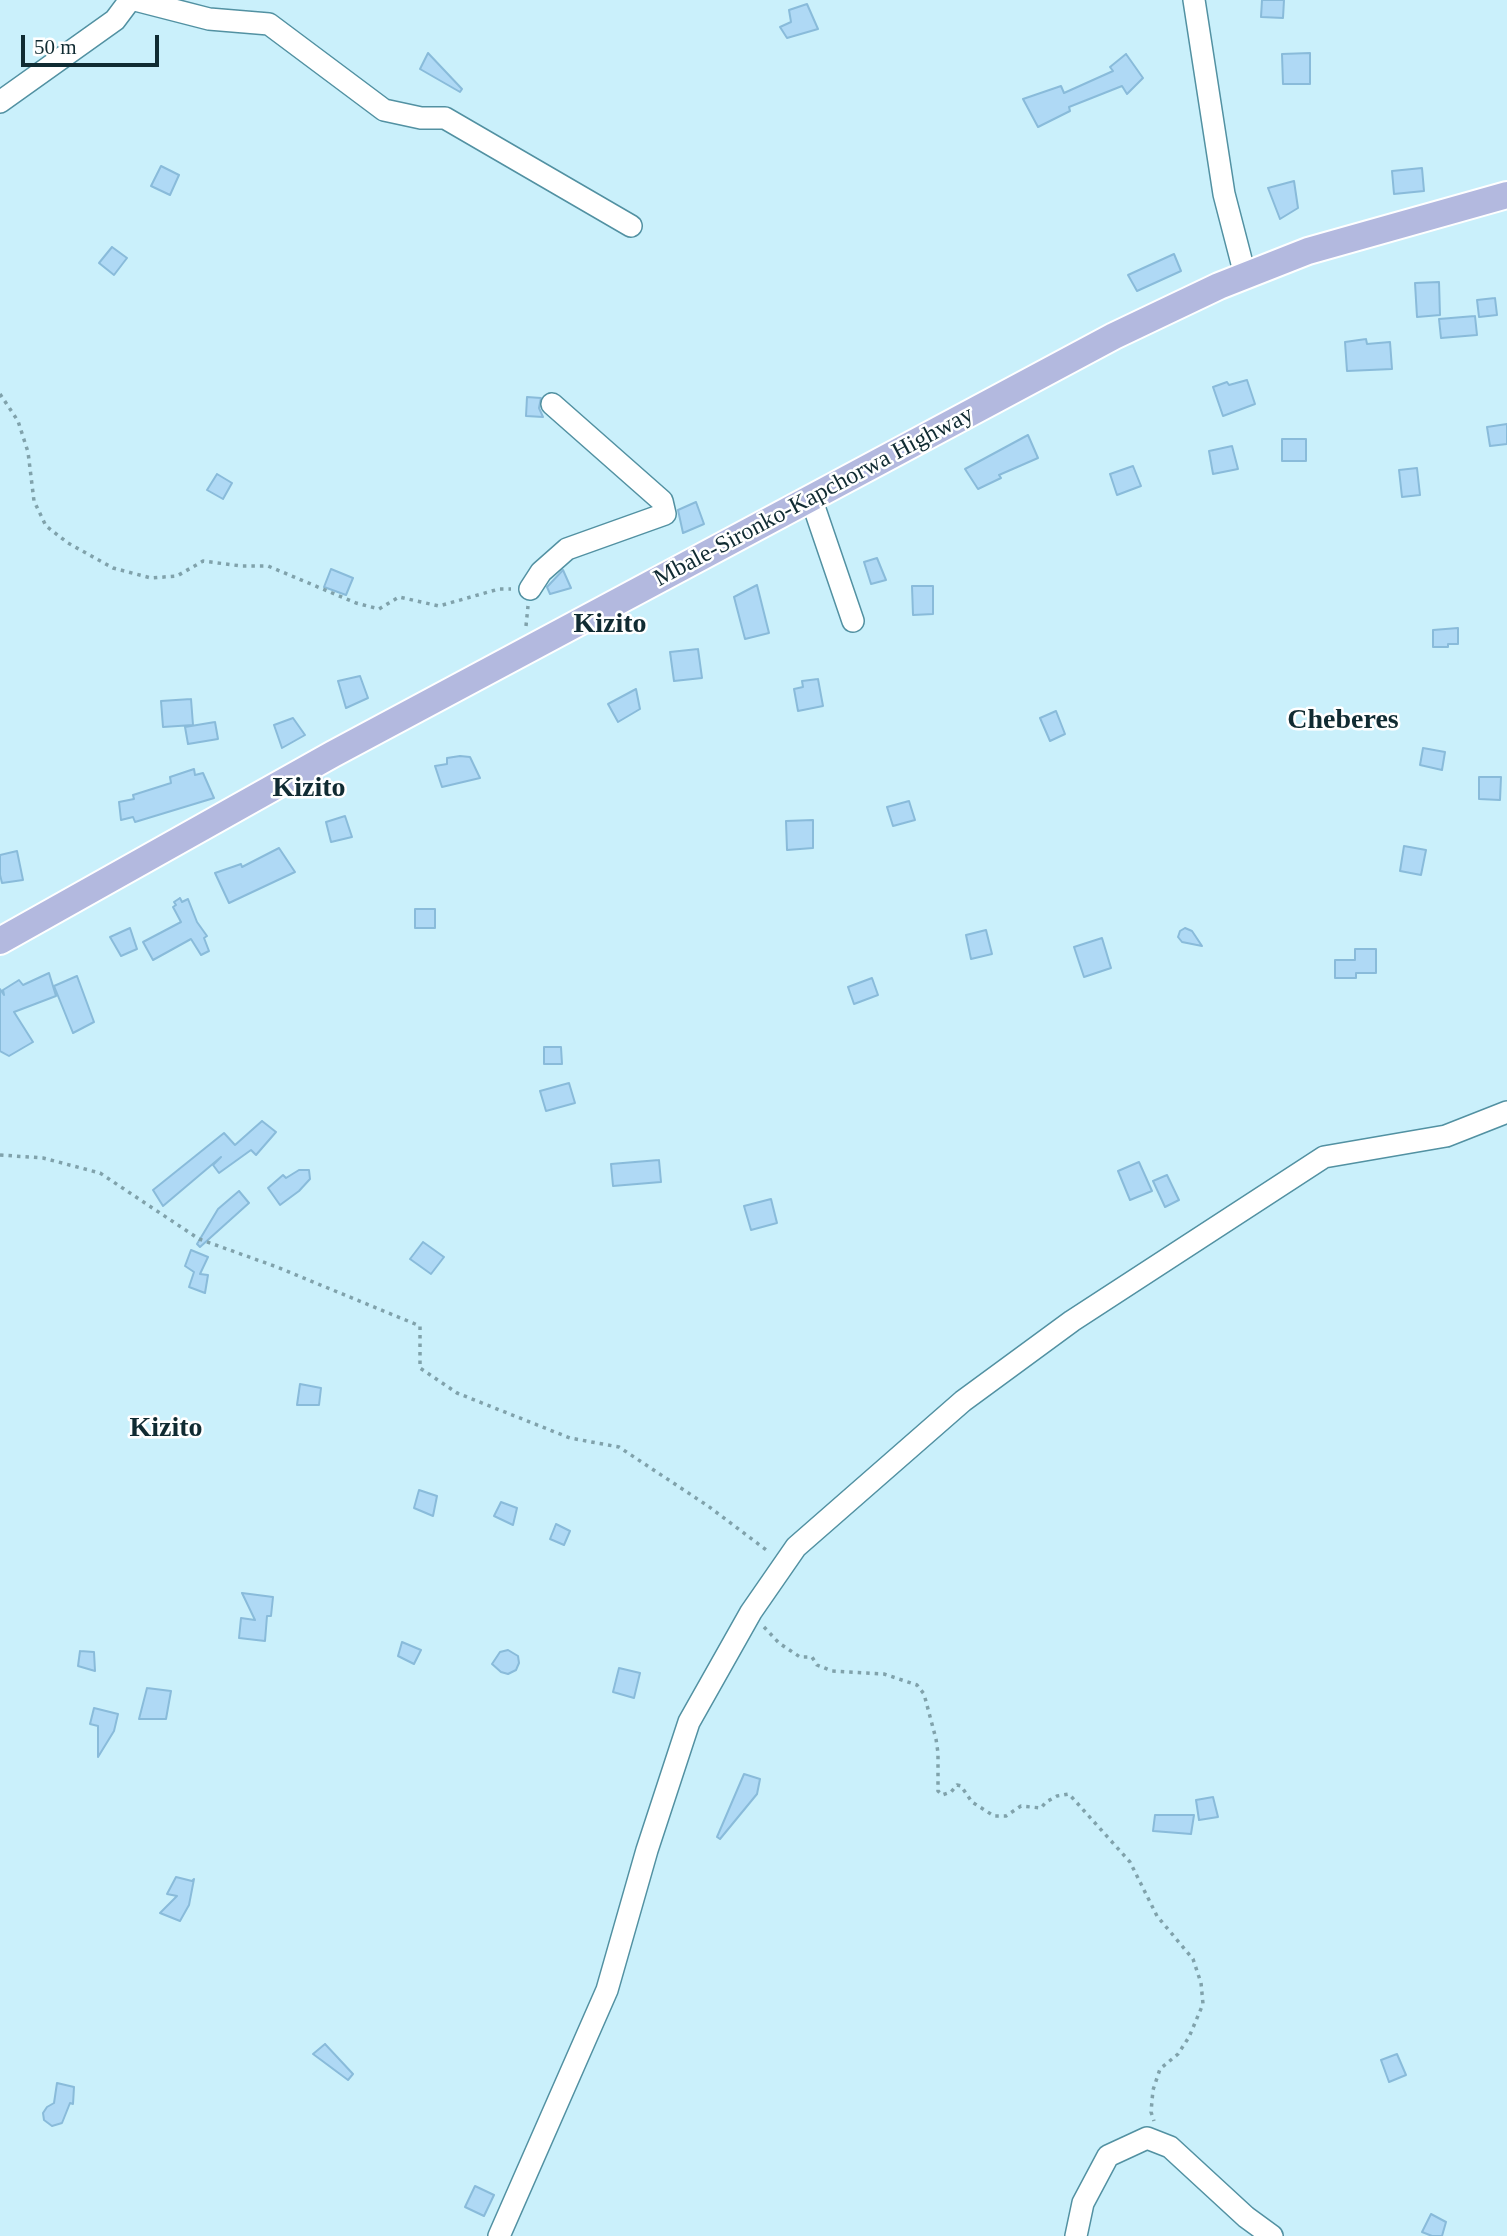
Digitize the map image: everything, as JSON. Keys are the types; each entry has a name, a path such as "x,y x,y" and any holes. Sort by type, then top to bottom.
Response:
{"main road":[{"name":"Mbale-Sironko-Kapchorwa Highway","path":"1,940 333,754 1114,336 1219,286 1308,251 1507,195"}],"street":[{"path":"0,102 115,20 132,0 209,19 269,24 384,110 421,118 445,118 631,226"},
{"path":"188,0 209,19"},
{"path":"1194,0 1224,194 1245,275"},
{"path":"530,589 541,572 567,549 665,514 662,501 552,404"},
{"path":"811,499 853,621"},
{"path":"499,2236 607,1990 647,1850 689,1721 751,1612 796,1547 962,1401 1072,1321 1324,1157 1446,1136 1507,1112"},
{"path":"1076,2236 1083,2203 1108,2156 1147,2138 1170,2147 1246,2217 1272,2236"}],"path":[{"path":"0,394 18,421 28,452 34,501 46,526 68,543 113,568 150,578 177,576 203,561 268,566 356,603 379,609 399,597 439,606 499,589 530,589 523,652"},
{"path":"0,1155 43,1158 100,1173 199,1239 277,1267 420,1326 420,1368 457,1393 570,1438 619,1447 708,1506 784,1564"},
{"path":"751,1612 779,1643 800,1657 812,1657 817,1665 832,1671 884,1674 917,1685 924,1694 936,1739 938,1791 942,1795 951,1792 957,1785 961,1786 972,1802 994,1816 1006,1816 1021,1806 1041,1808 1057,1796 1069,1794 1130,1862 1157,1916 1193,1959 1201,1983 1203,2004 1189,2037 1178,2054 1160,2069 1153,2090 1151,2112 1161,2144"}],"building":[{"path":"1262,0 1284,0 1283,18 1261,17"},
{"path":"807,4 818,29 787,38 780,27 791,22 789,10"},
{"path":"428,53 462,89 460,92 420,69"},
{"path":"1310,53 1310,84 1283,84 1282,54"},
{"path":"1126,54 1143,78 1127,94 1122,86 1069,107 1070,111 1038,127 1023,99 1061,86 1064,93 1113,71 1110,67"},
{"path":"161,166 179,175 170,195 151,186"},
{"path":"1422,168 1424,191 1394,194 1392,171"},
{"path":"1294,181 1298,208 1280,219 1268,188"},
{"path":"112,247 127,258 114,275 99,263"},
{"path":"1174,254 1181,271 1137,291 1128,275"},
{"path":"1439,282 1440,315 1417,317 1415,283"},
{"path":"1495,298 1497,315 1479,317 1477,300"},
{"path":"1475,316 1477,335 1441,338 1439,319"},
{"path":"1366,339 1367,344 1390,342 1392,369 1347,371 1345,342"},
{"path":"1247,380 1255,404 1223,416 1213,387"},
{"path":"527,397 541,398 539,408 543,417 526,416"},
{"path":"1507,424 1507,444 1490,446 1487,427"},
{"path":"1028,435 1038,458 999,475 1001,478 978,489 965,469"},
{"path":"1282,439 1306,439 1306,461 1282,461"},
{"path":"1232,446 1238,469 1213,474 1209,451"},
{"path":"1133,466 1141,486 1117,495 1110,474"},
{"path":"1417,468 1420,495 1402,497 1399,470"},
{"path":"217,474 232,483 223,499 207,490"},
{"path":"696,502 704,524 683,533 678,510"},
{"path":"877,558 886,580 871,584 864,562"},
{"path":"331,569 353,578 346,595 324,587"},
{"path":"563,570 571,588 550,594 547,587"},
{"path":"757,585 769,633 745,639 734,597"},
{"path":"912,586 933,586 933,614 913,615"},
{"path":"1458,628 1458,644 1433,647 1433,630"},
{"path":"698,649 702,678 674,681 670,652"},
{"path":"360,676 368,698 346,708 338,681"},
{"path":"818,679 823,706 798,711 794,689 803,687 802,681"},
{"path":"636,689 640,709 618,722 608,704"},
{"path":"191,699 193,725 163,727 161,701"},
{"path":"1056,711 1065,734 1050,741 1040,718"},
{"path":"293,718 305,735 282,748 274,725"},
{"path":"215,722 218,739 188,744 185,727"},
{"path":"1423,748 1445,752 1442,770 1420,765"},
{"path":"470,757 480,778 442,787 435,766 447,764 447,758"},
{"path":"194,769 195,775 203,773 214,798 135,822 133,817 121,820 119,802 134,799 133,795 171,783 170,777"},
{"path":"1479,777 1501,777 1500,800 1479,799"},
{"path":"909,801 915,820 893,826 887,807"},
{"path":"345,816 352,837 331,842 326,822"},
{"path":"813,820 813,848 787,850 786,821"},
{"path":"1404,846 1426,850 1421,875 1400,871"},
{"path":"279,848 295,872 229,903 215,873 241,864 242,867"},
{"path":"17,851 23,880 2,883 0,855"},
{"path":"180,898 182,902 188,899 197,922 207,936 204,938 209,951 201,955 191,939 153,960 143,942 181,922 173,907 176,905 174,902"},
{"path":"415,909 435,909 435,928 415,928"},
{"path":"130,928 137,949 121,956 110,937"},
{"path":"1185,928 1192,931 1202,946 1182,942 1178,937 1180,931"},
{"path":"986,930 992,954 971,959 966,935"},
{"path":"1102,938 1111,968 1084,977 1074,947"},
{"path":"1355,949 1376,949 1376,973 1356,973 1356,978 1335,978 1335,960 1355,960"},
{"path":"49,973 56,996 14,1012 33,1042 9,1056 0,1051 0,989 4,995 3,990 19,980 23,985"},
{"path":"77,976 94,1022 73,1033 54,986"},
{"path":"872,978 878,995 854,1004 848,987"},
{"path":"544,1047 561,1047 562,1064 544,1064"},
{"path":"569,1083 575,1103 546,1111 540,1091"},
{"path":"262,1121 276,1132 256,1155 251,1150 219,1173 213,1165 221,1157 163,1206 153,1190 224,1133 235,1145"},
{"path":"659,1160 661,1182 613,1186 611,1164"},
{"path":"1139,1162 1152,1191 1130,1200 1118,1171"},
{"path":"299,1170 309,1170 310,1179 280,1205 268,1188 283,1175 286,1178"},
{"path":"1167,1175 1179,1200 1165,1207 1153,1181"},
{"path":"239,1191 249,1203 200,1247 197,1244 218,1209"},
{"path":"771,1199 777,1223 751,1230 744,1206"},
{"path":"423,1242 444,1257 431,1274 410,1259"},
{"path":"191,1250 208,1257 200,1274 208,1275 205,1293 189,1287 194,1272 185,1266"},
{"path":"300,1384 321,1388 319,1405 297,1405"},
{"path":"419,1490 437,1496 433,1516 414,1508"},
{"path":"501,1502 517,1508 513,1525 494,1516"},
{"path":"556,1524 570,1531 564,1545 550,1539"},
{"path":"242,1593 273,1597 271,1616 267,1616 265,1641 239,1638 241,1618 255,1620"},
{"path":"402,1642 421,1650 414,1664 398,1656"},
{"path":"508,1650 518,1656 519,1663 516,1670 508,1674 492,1664 500,1652"},
{"path":"80,1651 94,1652 95,1671 78,1666"},
{"path":"619,1668 640,1673 634,1698 613,1692"},
{"path":"147,1688 171,1691 166,1719 139,1719"},
{"path":"94,1708 118,1714 114,1731 98,1757 98,1726 90,1724"},
{"path":"744,1774 760,1779 757,1794 720,1839 717,1837"},
{"path":"1213,1797 1218,1817 1199,1820 1196,1800"},
{"path":"1155,1815 1194,1815 1191,1834 1153,1831"},
{"path":"176,1877 192,1881 194,1879 189,1905 180,1921 160,1913 177,1896 167,1894"},
{"path":"325,2044 353,2074 348,2080 313,2054"},
{"path":"1397,2054 1406,2075 1389,2082 1381,2060"},
{"path":"57,2083 74,2087 73,2104 70,2103 62,2123 52,2126 44,2120 43,2113 54,2103"},
{"path":"475,2186 494,2195 484,2216 465,2207"},
{"path":"1431,2214 1446,2222 1442,2236 1422,2232"}],"district":[{"name":"Kizito","path":"610,625"},
{"name":"Cheberes","path":"1343,721"},
{"name":"Kizito","path":"309,789"},
{"name":"Kizito","path":"166,1429"}]}
